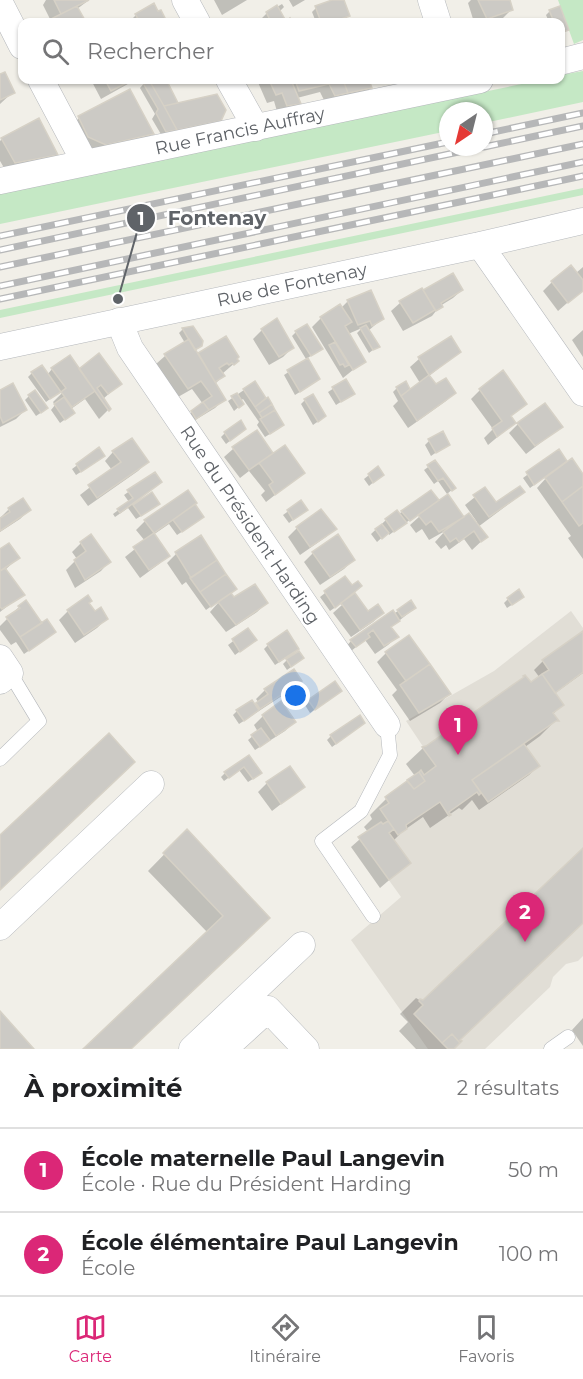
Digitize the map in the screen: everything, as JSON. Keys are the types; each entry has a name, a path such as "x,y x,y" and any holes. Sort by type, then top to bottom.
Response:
{"street":[{"path":"184,0 195,18"},
{"path":"431,0 437,18"},
{"path":"0,3 18,38"},
{"path":"565,61 583,56"},
{"path":"42,84 85,163"},
{"path":"231,84 256,128"},
{"name":"Rue Francis Auffray","path":"0,181 256,128 453,84"},
{"name":"Rue de Fontenay","path":"0,347 480,246 583,221"},
{"path":"480,246 583,393"},
{"name":"Rue du Président Harding","path":"119,321 130,348 387,725"},
{"path":"0,927 151,784"},
{"path":"192,1049 302,945"},
{"path":"224,1049 268,1009 306,1049"}],"lane":[{"path":"0,759 39,722 3,670"},
{"path":"373,916 322,841 361,811 390,755 387,725"},
{"path":"551,1049 568,1037"}],"shaded area":[{"path":"571,611 583,628 583,956 578,961 566,964 553,977 550,987 485,1049 428,1049 351,940 401,897 358,837 381,822 383,824 388,821 380,809 389,803 385,797 421,770 424,775 436,766 406,721 494,671"}],"green space":[{"path":"558,0 583,0 583,40 574,44"},
{"path":"583,71 583,102 493,121 493,102 439,102 439,133 0,224 0,192 522,84 565,84 565,74"},
{"path":"583,188 583,195 0,318 0,310"}],"building":[{"path":"54,0 89,0 61,14"},
{"path":"332,0 344,0 350,16 320,18 315,6"},
{"path":"478,0 510,0 513,10 487,18"},
{"path":"154,3 165,18 138,18 135,14"},
{"path":"277,5 284,18 269,18 266,12"},
{"path":"77,6 84,18 53,18"},
{"path":"560,6 564,18 552,18 549,10"},
{"path":"565,19 569,30 565,31"},
{"path":"5,72 15,93 0,100 0,74"},
{"path":"107,84 124,84 111,91"},
{"path":"144,84 151,84 177,130 166,132 156,113 158,109"},
{"path":"151,84 168,84 178,103 164,106"},
{"path":"271,84 293,84 301,104 287,106 282,93 276,95"},
{"path":"296,84 329,84 299,91"},
{"path":"329,84 345,84 348,93 335,96"},
{"path":"345,84 370,84 372,88 348,93"},
{"path":"130,89 154,134 106,145 88,137 78,116"},
{"path":"217,94 226,110 221,121 177,130 164,106"},
{"path":"39,118 58,155 15,163 1,138"},
{"path":"571,265 583,280 583,291 568,303 551,281"},
{"path":"453,273 463,290 441,303 443,307 436,311 423,290"},
{"path":"422,288 435,310 413,323 399,301"},
{"path":"371,290 384,319 372,326 370,321 358,325 347,300"},
{"path":"340,304 352,322 345,326 366,362 353,370 320,317"},
{"path":"277,318 294,348 279,357 261,329"},
{"path":"307,324 323,349 311,356 295,331"},
{"path":"366,325 380,347 373,350 360,328"},
{"path":"193,326 203,341 202,346 195,350 182,328"},
{"path":"226,336 239,357 237,359 239,361 234,365 227,363 219,368 225,376 215,382 198,353"},
{"path":"451,336 461,352 429,375 418,357"},
{"path":"189,339 226,400 209,410 203,402 212,396 201,381 188,389 164,354"},
{"path":"335,342 349,365 345,367 343,364 340,365 329,345"},
{"path":"99,353 122,384 108,394 101,385 97,388 111,409 109,411 79,369"},
{"path":"70,355 95,391 72,407 61,392 66,388 51,368"},
{"path":"308,358 320,379 300,392 287,370"},
{"path":"42,365 61,392 50,399 31,372"},
{"path":"503,370 527,404 511,416 516,423 497,437 492,428 502,421 479,389"},
{"path":"429,375 436,384 446,378 456,393 417,421 401,396"},
{"path":"346,379 355,394 341,402 332,387"},
{"path":"255,381 266,398 255,407 243,389"},
{"path":"406,381 410,389 401,396 396,387"},
{"path":"13,383 27,410 3,423 0,416 0,390"},
{"path":"35,390 48,408 41,413 28,395"},
{"path":"237,393 244,404 239,408 231,396"},
{"path":"313,394 326,416 318,422 304,399"},
{"path":"64,397 75,413 65,420 54,404"},
{"path":"268,397 272,404 259,413 255,407"},
{"path":"203,402 209,410 196,419 191,411"},
{"path":"545,403 563,427 535,446 517,423"},
{"path":"272,404 275,410 262,418 259,413"},
{"path":"275,410 284,425 270,434 260,419"},
{"path":"241,420 246,429 230,441 224,432"},
{"path":"257,430 273,453 249,470 232,447"},
{"path":"443,431 450,445 436,453 428,439"},
{"path":"132,438 149,462 97,498 88,485 121,462 112,451"},
{"path":"285,445 305,473 275,495 269,485 273,482 259,463"},
{"path":"99,447 105,456 81,472 76,464"},
{"path":"559,449 567,461 534,485 526,472"},
{"path":"572,458 583,474 583,486 562,502 545,478"},
{"path":"435,460 456,488 452,491 443,478 438,481 427,465"},
{"path":"378,466 384,475 373,483 368,474"},
{"path":"155,472 162,482 120,513 117,509 133,498 127,490"},
{"path":"520,486 525,492 489,517 473,495 485,487 496,502"},
{"path":"583,486 583,523 579,526 562,502"},
{"path":"188,490 197,503 154,533 144,520"},
{"path":"431,490 439,500 410,521 401,511"},
{"path":"152,492 160,504 141,516 133,505"},
{"path":"448,494 464,517 439,532 431,521 426,525 418,515"},
{"path":"23,498 31,510 0,531 0,518 10,512 8,508"},
{"path":"301,500 308,510 293,520 287,510"},
{"path":"195,504 204,517 182,532 173,520"},
{"path":"321,509 337,529 310,547 296,527"},
{"path":"397,510 407,523 394,532 385,519"},
{"path":"469,513 488,537 481,542 474,531 459,542 456,538 450,542 443,532"},
{"path":"382,524 389,533 382,539 375,529"},
{"path":"154,533 170,556 149,570 133,547"},
{"path":"91,534 111,562 85,580 74,560 86,551 80,542"},
{"path":"338,534 355,560 330,577 312,552"},
{"path":"201,535 217,560 191,578 175,552"},
{"path":"9,543 20,558 0,571 0,549"},
{"path":"217,560 226,574 200,592 190,578"},
{"path":"5,568 25,595 2,609 0,607 0,571"},
{"path":"226,574 237,589 211,607 200,592"},
{"path":"345,576 352,585 358,581 362,586 335,608 324,591"},
{"path":"255,584 268,603 236,625 218,602 231,593 234,597"},
{"path":"519,589 524,597 512,605 507,598"},
{"path":"355,593 368,611 378,604 384,613 360,630 341,603"},
{"path":"88,595 92,601 89,603 95,611 101,607 108,619 84,635 67,610"},
{"path":"26,600 42,623 20,637 6,617 20,608 18,606"},
{"path":"411,600 416,608 402,617 397,610"},
{"path":"393,610 400,621 391,627 399,637 384,646 373,630 368,634 370,637 356,647 350,640"},
{"path":"47,619 56,632 29,651 20,637"},
{"path":"248,628 257,640 240,652 232,639"},
{"path":"287,630 299,649 279,662 267,644"},
{"path":"583,631 583,672 555,693 542,674 549,670 542,660"},
{"path":"409,635 430,664 406,681 385,652"},
{"path":"299,651 304,658 291,667 286,659"},
{"path":"430,664 451,694 419,713 400,685"},
{"path":"294,669 302,681 260,709 256,703 268,694 264,689"},
{"path":"542,674 564,705 553,713 559,721 472,780 481,793 479,795 477,792 449,812 451,815 449,816 440,802 406,825 407,829 398,835 380,809 389,803 385,797 407,781 414,789 425,781 419,772 421,770 424,775 436,766 422,747 523,676 525,675 531,682"},
{"path":"335,681 342,691 315,710 308,700"},
{"path":"252,700 259,710 244,721 236,710"},
{"path":"281,701 296,722 276,736 262,715"},
{"path":"360,715 365,723 336,744 330,735"},
{"path":"261,728 270,740 260,747 251,735"},
{"path":"109,733 135,762 0,890 0,835"},
{"path":"524,744 540,766 488,802 472,780"},
{"path":"249,755 262,773 253,779 244,767 229,778 224,772"},
{"path":"290,766 305,787 281,804 266,782"},
{"path":"419,772 425,781 414,789 407,780"},
{"path":"388,821 394,829 389,833 411,863 389,880 358,837 381,822 383,824"},
{"path":"187,829 270,918 131,1049 83,1049 223,916 163,853"},
{"path":"583,848 583,923 460,1040 462,1041 460,1043 452,1034 442,1043 414,1014 423,1005 420,999 423,1000"},
{"path":"0,1011 34,1049 0,1049"},
{"path":"452,1034 460,1043 454,1049 448,1049 442,1043"}],"railway":[{"path":"493,132 583,113"},
{"path":"493,145 583,126"},
{"path":"0,236 439,144"},
{"path":"0,267 583,144"},
{"path":"0,250 440,156"},
{"path":"0,286 583,162"},
{"path":"0,299 583,176"}],"place":[{"name":"Fontenay","path":"118,299"},
{"name":"École maternelle Paul Langevin","path":"458,755"},
{"name":"École élémentaire Paul Langevin","path":"525,942"}]}
